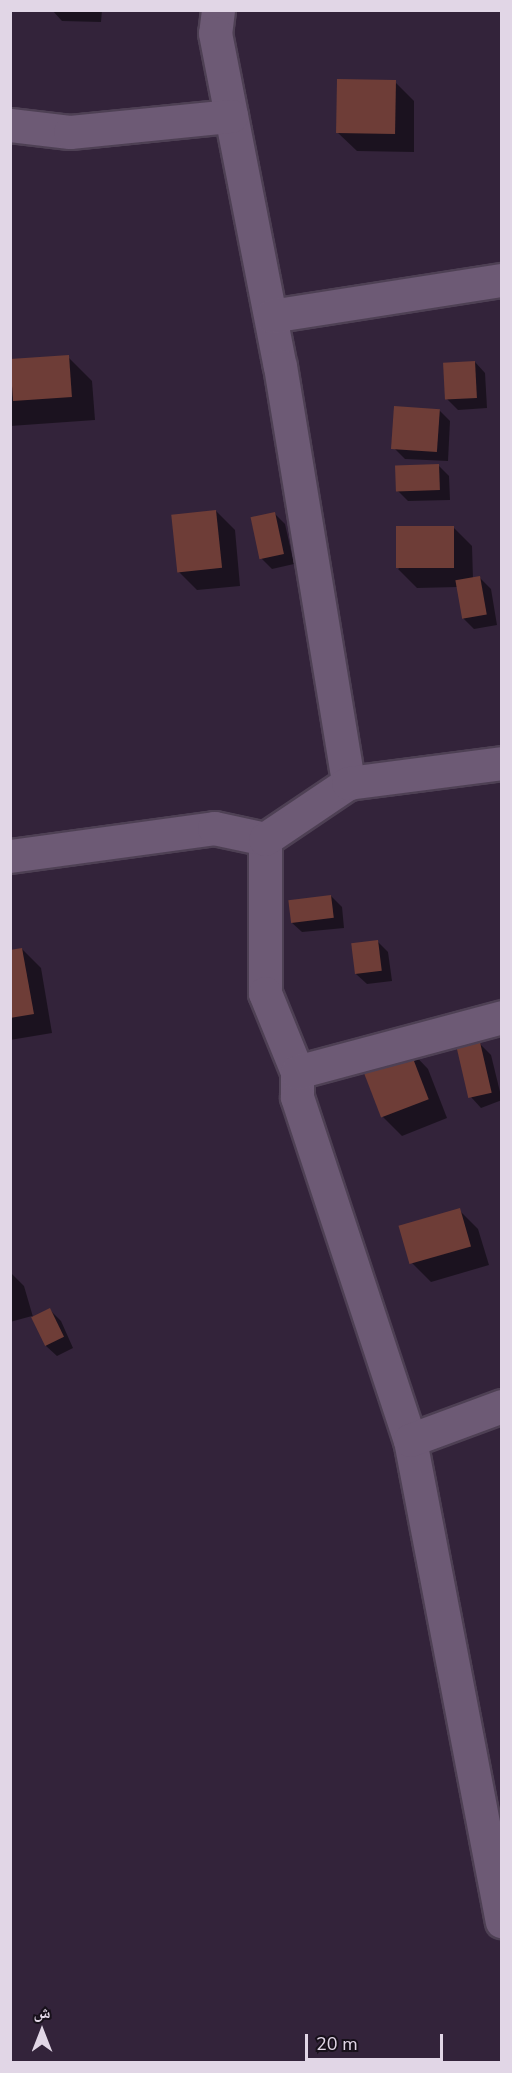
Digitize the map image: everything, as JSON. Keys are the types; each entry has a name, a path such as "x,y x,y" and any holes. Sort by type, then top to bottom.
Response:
{"street":[{"path":"218,10 215,33 271,316 348,783"},
{"path":"10,125 70,132 231,116"},
{"path":"271,316 501,280"},
{"path":"10,856 213,828 265,839 348,783 501,763"},
{"path":"265,839 265,993 297,1072 297,1097 410,1440 501,1922"},
{"path":"297,1072 501,1017"},
{"path":"410,1440 501,1406"}],"building":[{"path":"337,79 396,80 395,134 336,133"},
{"path":"69,355 72,397 13,401 10,359"},
{"path":"475,361 477,398 445,400 443,363"},
{"path":"394,406 440,409 437,452 391,449"},
{"path":"439,464 440,490 396,492 395,466"},
{"path":"216,510 222,568 177,572 171,515"},
{"path":"275,512 284,554 259,559 251,517"},
{"path":"396,526 454,526 454,568 396,568"},
{"path":"480,576 487,614 462,619 455,580"},
{"path":"331,895 334,918 291,923 288,900"},
{"path":"378,940 382,971 355,974 351,943"},
{"path":"22,948 34,1014 10,1018 10,950"},
{"path":"480,1042 492,1093 468,1098 457,1047"},
{"path":"409,1048 429,1099 381,1118 361,1066"},
{"path":"460,1208 471,1246 410,1264 398,1226"},
{"path":"50,1308 64,1337 45,1346 31,1317"}]}
